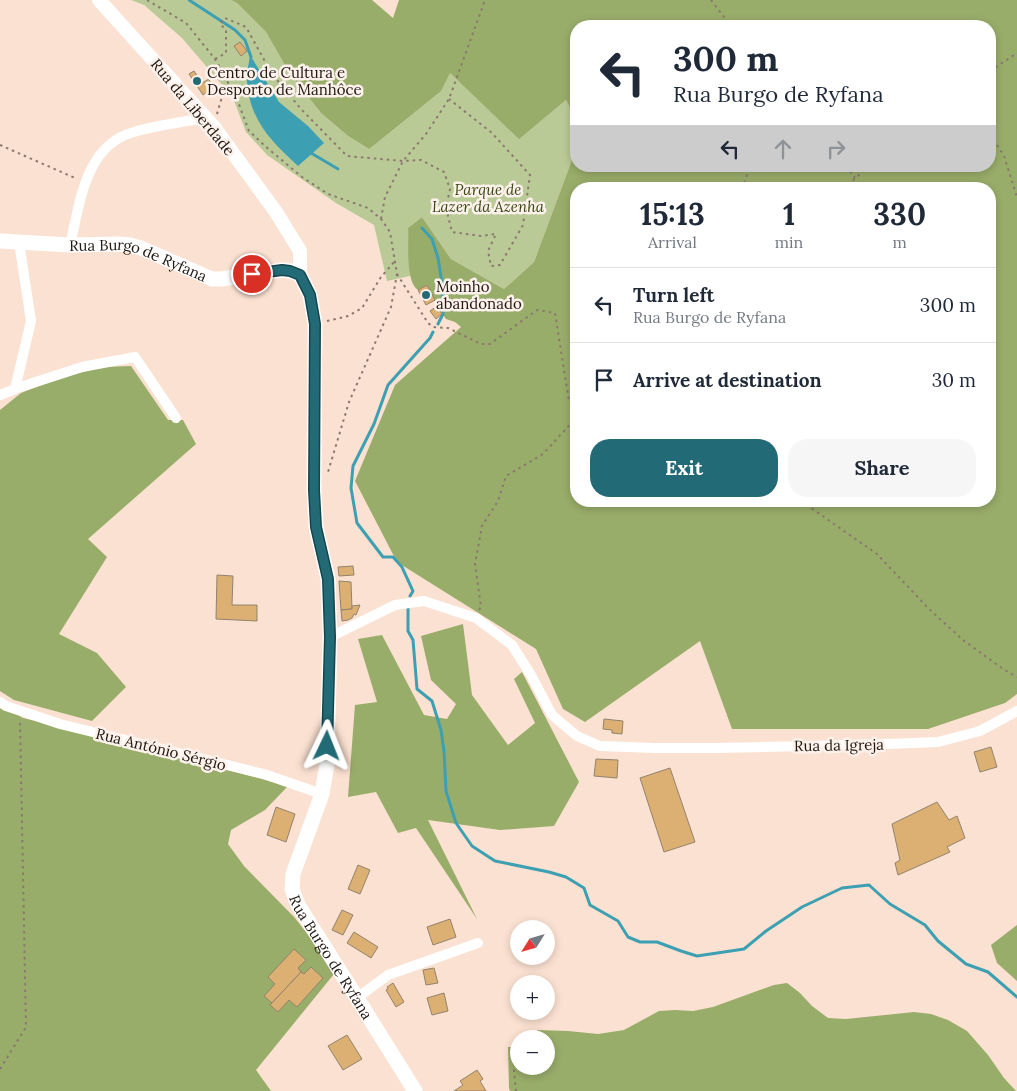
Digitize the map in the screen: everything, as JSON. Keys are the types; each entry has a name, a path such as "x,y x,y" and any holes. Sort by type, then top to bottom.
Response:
{"main road":[{"name":"Rua Burgo de Ryfana","path":"0,241 70,245 130,245 212,279 282,270 290,271 300,275 310,295 315,324 314,490 316,527 328,579 330,637 326,764 322,794 293,874 292,890 298,905 415,1091"}],"street":[{"name":"Rua da Liberdade","path":"99,0 210,118 214,127 276,212 300,251 300,275"},
{"path":"70,245 85,183 90,170 100,154 118,138 133,132 210,118"},
{"path":"14,389 31,321 19,242"},
{"path":"0,395 82,368 135,357 176,418"},
{"name":"Rua da Igreja","path":"330,637 395,605 424,601 475,617 512,645 531,675 552,715 577,736 600,746 735,748 938,742 980,731 1017,711"},
{"name":"Rua António Sérgio","path":"0,702 6,706 60,724 264,774 322,794"},
{"path":"357,998 388,975 478,943"}],"path":[{"path":"147,0 186,23 215,59 237,99 249,131 265,146 328,194 368,208 381,219 390,232 397,274 392,307 349,402 323,486 314,490"},
{"path":"381,219 385,197 403,161 426,134 449,99 485,0"},
{"path":"711,0 726,20"},
{"path":"215,59 226,53 226,30 220,24 225,18 246,27 272,74 301,109 346,156 403,161 421,160 444,172 450,190 446,208 452,232 481,236 496,234 488,251 492,266 500,265 523,225 530,175 492,132 449,99"},
{"path":"996,67 1017,53"},
{"path":"210,118 228,83"},
{"path":"996,143 1004,156 1017,197"},
{"path":"0,144 85,183"},
{"path":"850,172 855,178"},
{"path":"851,182 862,172"},
{"path":"315,324 348,316 362,308 381,277 395,261"},
{"path":"397,274 428,323 433,327 448,328 481,344 490,344 537,310 555,313 570,402"},
{"path":"475,617 481,607 475,564 482,526 498,501 506,476 543,454 570,425"},
{"path":"810,507 877,554 929,609 963,640 1017,677"},
{"path":"0,1068 26,1027 20,711"},
{"path":"514,1075 516,1091"}],"green space":[{"name":"Parque de Lazer da Azenha","path":"131,0 231,0 237,3 266,32 290,74 321,113 348,136 369,149 450,73 519,138 566,100 570,108 570,165 534,262 504,289 451,259 422,217 408,228 410,276 387,281 374,225 336,203 267,155 246,132 233,98 182,38 144,5"},
{"path":"231,0 372,0 393,18 399,0 1017,0 1017,694 1005,703 928,729 732,729 700,641 585,722 563,709 536,649 397,562 355,481 395,385 461,327 455,322 446,319 437,306 427,285 418,290 411,279 408,261 408,228 422,217 451,259 504,289 534,262 570,165 570,172 996,172 996,20 570,20 570,108 566,100 519,139 450,73 441,91 369,149 348,136 321,113 290,74 266,32 237,3"},
{"path":"131,366 168,420 183,420 196,444 88,539 107,557 59,634 97,653 126,687 92,721 14,700 0,691 0,410 21,393 60,378 102,367"},
{"path":"463,624 472,695 508,745 535,723 514,679 522,672 579,782 554,826 500,830 428,820 477,919 416,828 398,833 376,792 348,797 355,705 377,702 358,639 382,635 424,715 447,719 456,704 431,680 421,636"},
{"path":"0,704 23,718 288,786 265,810 231,830 228,844 244,866 295,918 323,954 334,974 256,1070 271,1091 0,1091"},
{"path":"1017,925 1017,981 997,963 991,945"},
{"path":"787,983 828,1018 846,1019 914,1012 931,1014 948,1020 967,1031 1016,1091 510,1091 508,1047 510,1047 510,1075 555,1075 555,1031 598,1034 624,1030 659,1011 693,1011 713,1007 774,985"}],"water":[{"path":"250,55 279,102 308,126 324,143 298,166 264,130 253,108 247,79"}],"building":[{"path":"240,42 247,51 241,56 234,46"},
{"name":"Centro de Cultura e Desporto de Manhôce","path":"194,71 202,83 209,79 213,88 203,95 189,74"},
{"name":"Moinho abandonado","path":"427,285 435,300 426,305 418,290"},
{"path":"437,306 442,314 436,319 430,311"},
{"path":"353,566 354,575 339,576 338,567"},
{"path":"217,575 233,576 232,605 257,605 257,621 216,619"},
{"path":"339,581 351,582 352,609 341,610"},
{"path":"360,605 356,615 354,614 352,618 342,621 341,610 352,609 352,606"},
{"path":"604,719 623,721 622,734 612,733 612,730 603,729"},
{"path":"991,747 997,767 980,772 974,752"},
{"path":"596,759 618,760 617,778 594,776"},
{"path":"670,768 695,842 664,852 640,778"},
{"path":"937,802 949,820 957,816 965,838 947,847 950,852 898,875 895,863 900,860 892,824"},
{"path":"276,807 295,814 286,842 267,835"},
{"path":"358,865 370,870 360,894 348,889"},
{"path":"342,910 353,915 343,935 332,930"},
{"path":"450,919 456,937 433,945 427,927"},
{"path":"354,932 378,947 371,958 347,943"},
{"path":"294,949 306,960 298,968 301,972 272,1003 264,996 275,984 268,977"},
{"path":"311,967 323,978 297,1007 289,1000 278,1012 270,1005 301,972 304,974"},
{"path":"434,968 438,983 426,985 423,970"},
{"path":"393,983 404,1002 396,1007 386,990"},
{"path":"444,993 448,1011 432,1015 427,998"},
{"path":"347,1035 362,1059 343,1070 328,1046"},
{"path":"477,1070 483,1079 480,1081 486,1091 454,1091 463,1085 460,1081"}],"waterway":[{"path":"189,0 235,30 245,40 251,57"},
{"path":"311,153 338,169"},
{"path":"422,228 432,239 438,258 442,283 443,314 438,324"},
{"path":"410,596 413,591 402,567 393,557 383,557 357,523 351,488 353,466 374,424 388,385 430,338 433,332"},
{"path":"408,608 408,631 413,640 417,689 432,701 441,730 446,791 456,823 472,846 495,861 566,877 584,888 590,905 618,921 628,937 640,942 657,942 697,956 744,949 766,931 802,907 842,888 869,885 890,904 925,925 938,941 966,964 988,972 1017,997"}],"place":[{"name":"Centro de Cultura e Desporto de Manhôce","path":"197,81"},
{"name":"Moinho abandonado","path":"426,295"}],"route":[{"path":"252,274 282,270 300,275 310,295 313,308 315,324 314,490 316,527 328,579 330,637 327,746"}]}
